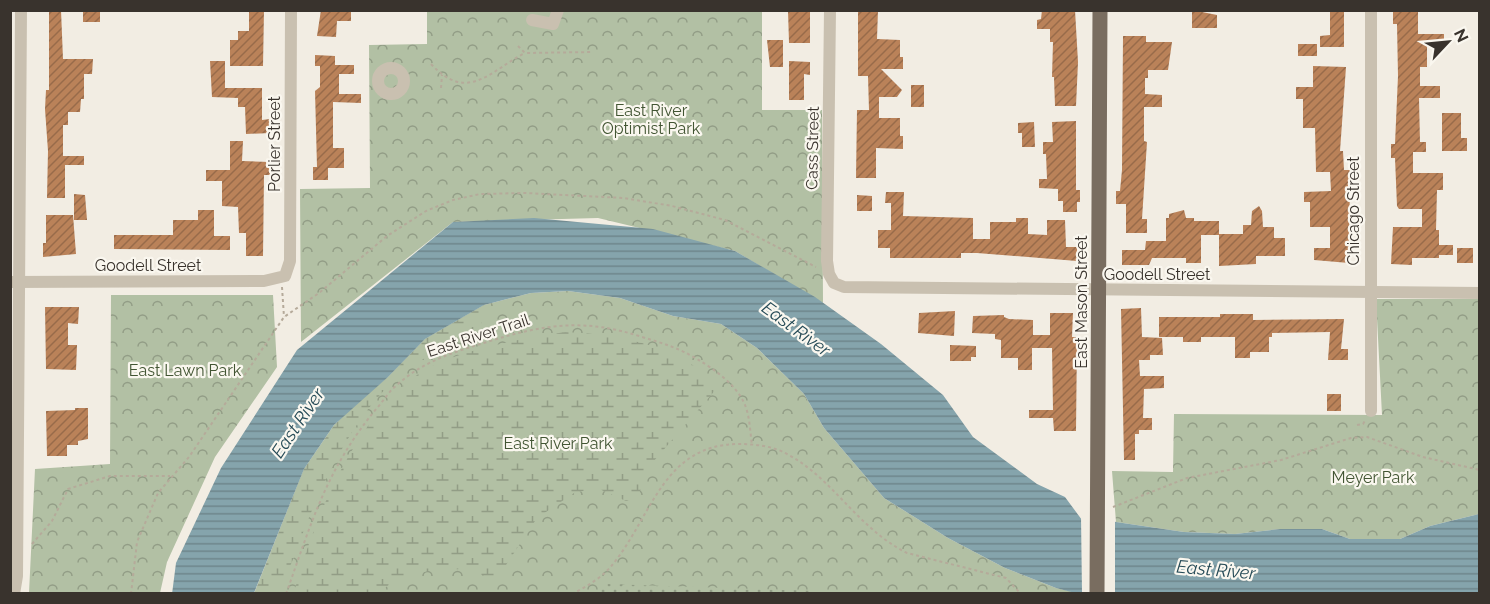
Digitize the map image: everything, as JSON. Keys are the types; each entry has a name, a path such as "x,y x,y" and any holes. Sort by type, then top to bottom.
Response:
{"main road":[{"name":"East Mason Street","path":"1097,594 1100,10"}],"street":[{"path":"14,594 17,576 15,282 21,10"},
{"name":"Porlier Street","path":"283,277 290,261 291,10"},
{"path":"532,20 553,24 558,10"},
{"name":"Cass Street","path":"830,10 828,268 834,283"},
{"name":"Chicago Street","path":"1371,10 1369,292 1371,411"},
{"name":"Goodell Street","path":"15,282 283,277"},
{"name":"Goodell Street","path":"834,283 844,287 1479,293"}],"path":[{"path":"518,46 525,53"},
{"path":"553,47 553,52"},
{"path":"431,64 442,75 462,82 480,81 497,71 506,62 525,53 593,52"},
{"path":"441,87 442,75"},
{"path":"130,594 140,532 162,486 189,457 284,317 319,293 387,236 426,211 453,200 480,194 572,194 672,206 725,220 814,267 828,268"},
{"path":"283,277 284,317"},
{"name":"East River Trail","path":"286,594 330,477 354,436 396,385 416,369 475,345 519,332 570,324 589,324 625,331 674,346 709,366 735,390 746,406 752,445"},
{"path":"1113,507 1186,478 1281,459 1351,438 1367,437 1431,460 1479,470"},
{"path":"572,594 593,581 613,564 665,480 683,463 710,449 730,445 752,445 776,449 797,460 817,476 864,524 896,548 907,553 1006,578 1021,594"},
{"path":"32,544 52,521 68,489 110,476 170,476"}],"green space":[{"name":"East River Optimist Park","path":"427,11 762,11 762,110 822,110 823,303 735,251 598,218 453,222 301,342 300,189 370,188 369,45 427,44"},
{"name":"East River Park","path":"568,291 620,298 673,316 721,324 757,348 804,394 824,428 884,498 948,538 1005,568 1056,588 1079,593 254,594 304,469 345,412 388,377 425,339 484,305 531,293"},
{"name":"East Lawn Park","path":"111,295 273,295 277,367 215,457 167,562 160,593 29,593 35,469 110,464"},
{"name":"Meyer Park","path":"1376,299 1479,299 1479,514 1430,526 1400,539 1350,539 1322,529 1280,529 1235,534 1184,532 1116,522 1112,471 1173,472 1174,414 1382,415"},
{"path":"484,305 480,317 485,338 441,351 416,363 398,377 366,412 329,473 280,584 273,593 254,594 304,469 334,425 388,377 425,339"},
{"path":"565,332 627,339 657,348 690,364 718,387 653,462 637,498 626,501 597,488 574,493 537,518 502,571 491,578 462,569 428,571 398,579 377,593 294,593 312,535 339,474 374,418 395,394 417,375 448,359 509,342"},
{"path":"606,584 815,591 815,593 598,593"}],"water":[{"name":"East River","path":"534,218 653,229 735,251 815,297 881,344 943,395 973,437 1037,484 1065,497 1082,520 1098,516 1116,522 1184,532 1235,534 1280,529 1322,529 1350,539 1400,539 1430,526 1479,514 1479,593 1079,594 1056,588 1005,568 948,538 884,498 824,428 804,394 757,348 721,324 673,316 620,298 568,291 531,293 484,305 425,339 388,377 334,425 304,469 254,593 172,594 176,563 221,468 297,350 453,222"}],"pier":[{"path":"1081,516 1115,518 1115,593 1082,593"}],"building":[{"path":"49,10 61,10 63,59 93,59 92,74 84,74 84,99 81,99 80,112 68,112 68,125 63,125 63,156 84,156 84,165 65,165 65,198 47,198 48,151 45,109 46,90 49,90"},
{"path":"83,10 100,10 100,22 83,22"},
{"path":"249,10 264,10 263,66 230,66 230,40 238,40 238,31 249,31"},
{"path":"321,10 351,10 351,21 337,21 336,37 317,36"},
{"path":"788,10 810,10 810,43 789,43"},
{"path":"858,10 878,10 877,39 900,40 900,57 903,57 903,69 881,69 902,90 897,97 879,97 879,118 900,118 903,149 876,148 876,178 856,178 857,110 869,110 868,76 858,76"},
{"path":"1042,10 1075,10 1078,62 1076,106 1055,106 1054,77 1052,77 1053,42 1050,42 1050,29 1037,29 1037,20 1041,19"},
{"path":"1192,10 1217,15 1217,28 1192,28"},
{"path":"1330,11 1344,11 1344,47 1320,47 1320,36 1330,35"},
{"path":"1393,12 1418,12 1418,34 1444,34 1444,46 1427,46 1427,67 1420,67 1420,86 1440,86 1440,98 1419,98 1420,142 1426,142 1426,152 1413,152 1413,173 1443,173 1443,190 1437,190 1436,230 1439,230 1439,245 1453,245 1453,255 1439,255 1439,258 1412,258 1412,265 1391,264 1393,227 1422,227 1422,209 1399,209 1397,206 1395,158 1391,158 1391,144 1395,144 1398,76 1397,24 1393,24"},
{"path":"1123,36 1146,36 1146,42 1172,42 1168,70 1148,70 1148,78 1145,78 1145,94 1162,95 1162,107 1144,107 1144,141 1147,142 1142,219 1147,219 1147,233 1126,233 1126,204 1116,204 1116,191 1120,191 1122,170"},
{"path":"767,40 783,40 783,67 770,67"},
{"path":"1298,44 1317,44 1317,56 1298,56"},
{"path":"315,55 335,56 335,65 354,65 354,74 339,74 339,94 361,94 361,103 333,102 333,148 344,148 344,168 328,168 328,180 313,180 313,167 317,167 315,91 320,87 320,66 315,66"},
{"path":"210,61 225,61 225,88 262,88 262,120 270,119 270,133 246,134 245,107 238,107 238,98 212,97"},
{"path":"789,61 810,62 810,75 804,74 804,100 789,100"},
{"path":"1313,66 1346,67 1340,151 1343,151 1344,170 1350,170 1349,263 1314,260 1314,248 1330,248 1330,227 1310,227 1310,202 1304,202 1304,192 1331,191 1330,172 1316,172 1315,128 1303,128 1303,99 1296,99 1296,87 1313,87"},
{"path":"911,85 924,85 924,107 911,107"},
{"path":"1442,113 1461,113 1461,138 1467,138 1467,151 1442,151"},
{"path":"1076,121 1076,190 1080,190 1080,202 1077,202 1077,212 1063,212 1063,201 1058,201 1058,189 1039,188 1039,179 1047,179 1043,142 1053,142 1052,122"},
{"path":"1034,122 1035,147 1022,147 1022,133 1018,133 1018,123"},
{"path":"230,141 243,141 242,161 270,162 270,175 264,175 263,256 246,256 246,233 239,233 238,207 222,206 222,181 206,181 206,170 230,170"},
{"path":"886,192 904,192 903,216 973,218 973,239 990,239 990,222 1016,222 1016,218 1028,218 1028,234 1047,235 1047,220 1065,220 1066,247 1077,247 1077,261 977,253 961,253 961,258 890,258 890,248 878,248 878,230 891,230 891,203 885,203"},
{"path":"74,194 85,195 87,220 74,220"},
{"path":"857,195 872,196 872,211 857,211"},
{"path":"1259,206 1262,211 1263,227 1274,227 1274,238 1285,238 1285,256 1256,256 1256,264 1219,266 1219,235 1201,235 1201,263 1186,263 1186,258 1152,258 1149,265 1122,265 1122,250 1145,250 1146,241 1166,241 1166,218 1169,218 1169,214 1184,210 1186,218 1194,218 1194,221 1219,221 1219,234 1243,234 1243,225 1251,225 1252,211"},
{"path":"198,210 214,210 214,236 230,236 230,250 114,249 114,235 173,235 173,220 198,220"},
{"path":"46,215 73,215 76,254 43,257 43,243 46,243"},
{"path":"1457,248 1473,248 1473,263 1457,263"},
{"path":"45,307 79,307 78,324 68,323 68,345 77,345 76,370 46,369"},
{"path":"1141,308 1142,337 1162,338 1163,355 1150,355 1150,360 1139,360 1140,376 1164,376 1164,388 1144,389 1143,418 1152,418 1152,430 1139,430 1139,434 1135,434 1135,460 1124,460 1121,309"},
{"path":"955,311 954,336 918,333 919,313"},
{"path":"1050,313 1073,313 1072,337 1077,337 1076,431 1054,431 1053,418 1029,418 1029,410 1053,410 1052,348 1032,348 1032,370 1018,370 1018,358 1001,358 1001,340 995,339 995,334 972,333 973,316 1004,315 1009,319 1033,320 1033,335 1050,335"},
{"path":"1220,314 1253,314 1253,320 1344,319 1341,349 1348,349 1348,360 1328,360 1330,332 1272,333 1272,337 1269,337 1269,352 1250,352 1250,358 1235,358 1235,337 1201,337 1201,342 1183,342 1183,337 1159,337 1159,317 1220,317"},
{"path":"950,345 976,346 976,357 971,357 971,361 950,361"},
{"path":"1327,394 1341,394 1341,411 1327,411"},
{"path":"75,408 88,408 88,439 78,441 78,445 67,445 67,456 47,456 46,411 75,410"}]}
